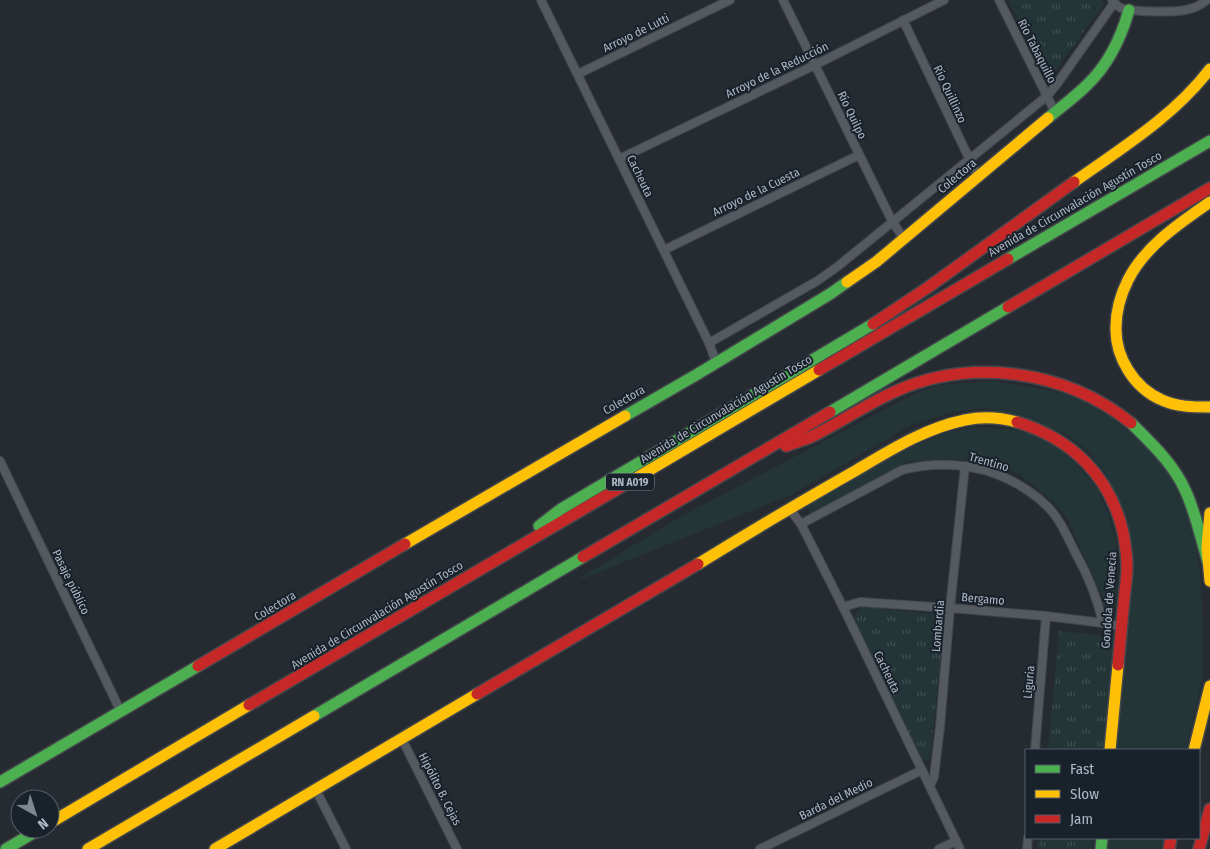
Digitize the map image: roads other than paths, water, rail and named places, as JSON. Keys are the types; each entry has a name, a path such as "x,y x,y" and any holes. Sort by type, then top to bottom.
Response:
{"main road":[{"name":"Colectora","path":"0,782 830,294 876,262 1087,85 1106,63 1121,34 1129,5"},
{"path":"492,563 561,509 897,309 1134,139 1197,86 1209,70"},
{"name":"Avenida de Circunvalación Agustín Tosco","path":"60,817 824,366 1210,141"},
{"path":"88,849 1210,188"},
{"path":"1210,202 1157,242 1143,258 1128,280 1119,300 1115,318 1120,356 1136,382 1147,392 1174,406 1200,409 1210,407"},
{"path":"743,463 817,434 886,395 918,383 973,373 1011,373 1030,376 1061,384 1093,398 1122,417 1147,438 1168,462 1183,484 1193,509 1209,567"},
{"name":"Gondola de Venecia","path":"789,508 905,442 930,431 962,421 986,417 1002,419 1025,425 1063,443 1085,460 1096,473 1111,498 1122,526 1126,551 1126,573 1110,749"},
{"path":"215,849 693,567 789,508"},
{"path":"1210,513 1208,539 1210,580"},
{"path":"1194,749 1210,686"},
{"path":"1198,849 1210,809"},
{"path":"6,849 23,839"}],"street":[{"name":"Cacheuta","path":"541,0 709,343 716,362"},
{"name":"Arroyo de Lutti","path":"578,74 730,0"},
{"name":"Río Quilpo","path":"783,0 892,222 904,239"},
{"name":"Arroyo de la Reducción","path":"619,159 815,65 944,0"},
{"name":"Río Tabaquillo","path":"999,0 1055,112"},
{"path":"709,343 817,281 837,267 1047,96 1113,1 1119,7 1129,5 1177,12 1190,9 1207,0"},
{"name":"Río Quillinzo","path":"903,20 978,177"},
{"name":"Arroyo de la Cuesta","path":"664,250 859,154"},
{"name":"Pasaje público","path":"0,461 121,712"},
{"name":"Trentino","path":"801,524 902,470 915,466 936,464 965,466 1009,478 1038,498 1061,524 1085,570 1100,608 1103,623"},
{"name":"Lombardia","path":"930,786 934,778 940,727 965,466"},
{"name":"Cacheuta","path":"789,508 801,524 843,607 960,849"},
{"name":"Bergamo","path":"843,607 860,602 950,608 1046,616 1121,626"},
{"name":"Liguria","path":"1035,749 1046,616"},
{"name":"Hipólito B. Cejas","path":"402,739 457,849"},
{"name":"Barda del Medio","path":"760,849 922,770"},
{"path":"316,790 346,849"},
{"path":"939,849 956,841"}]}
